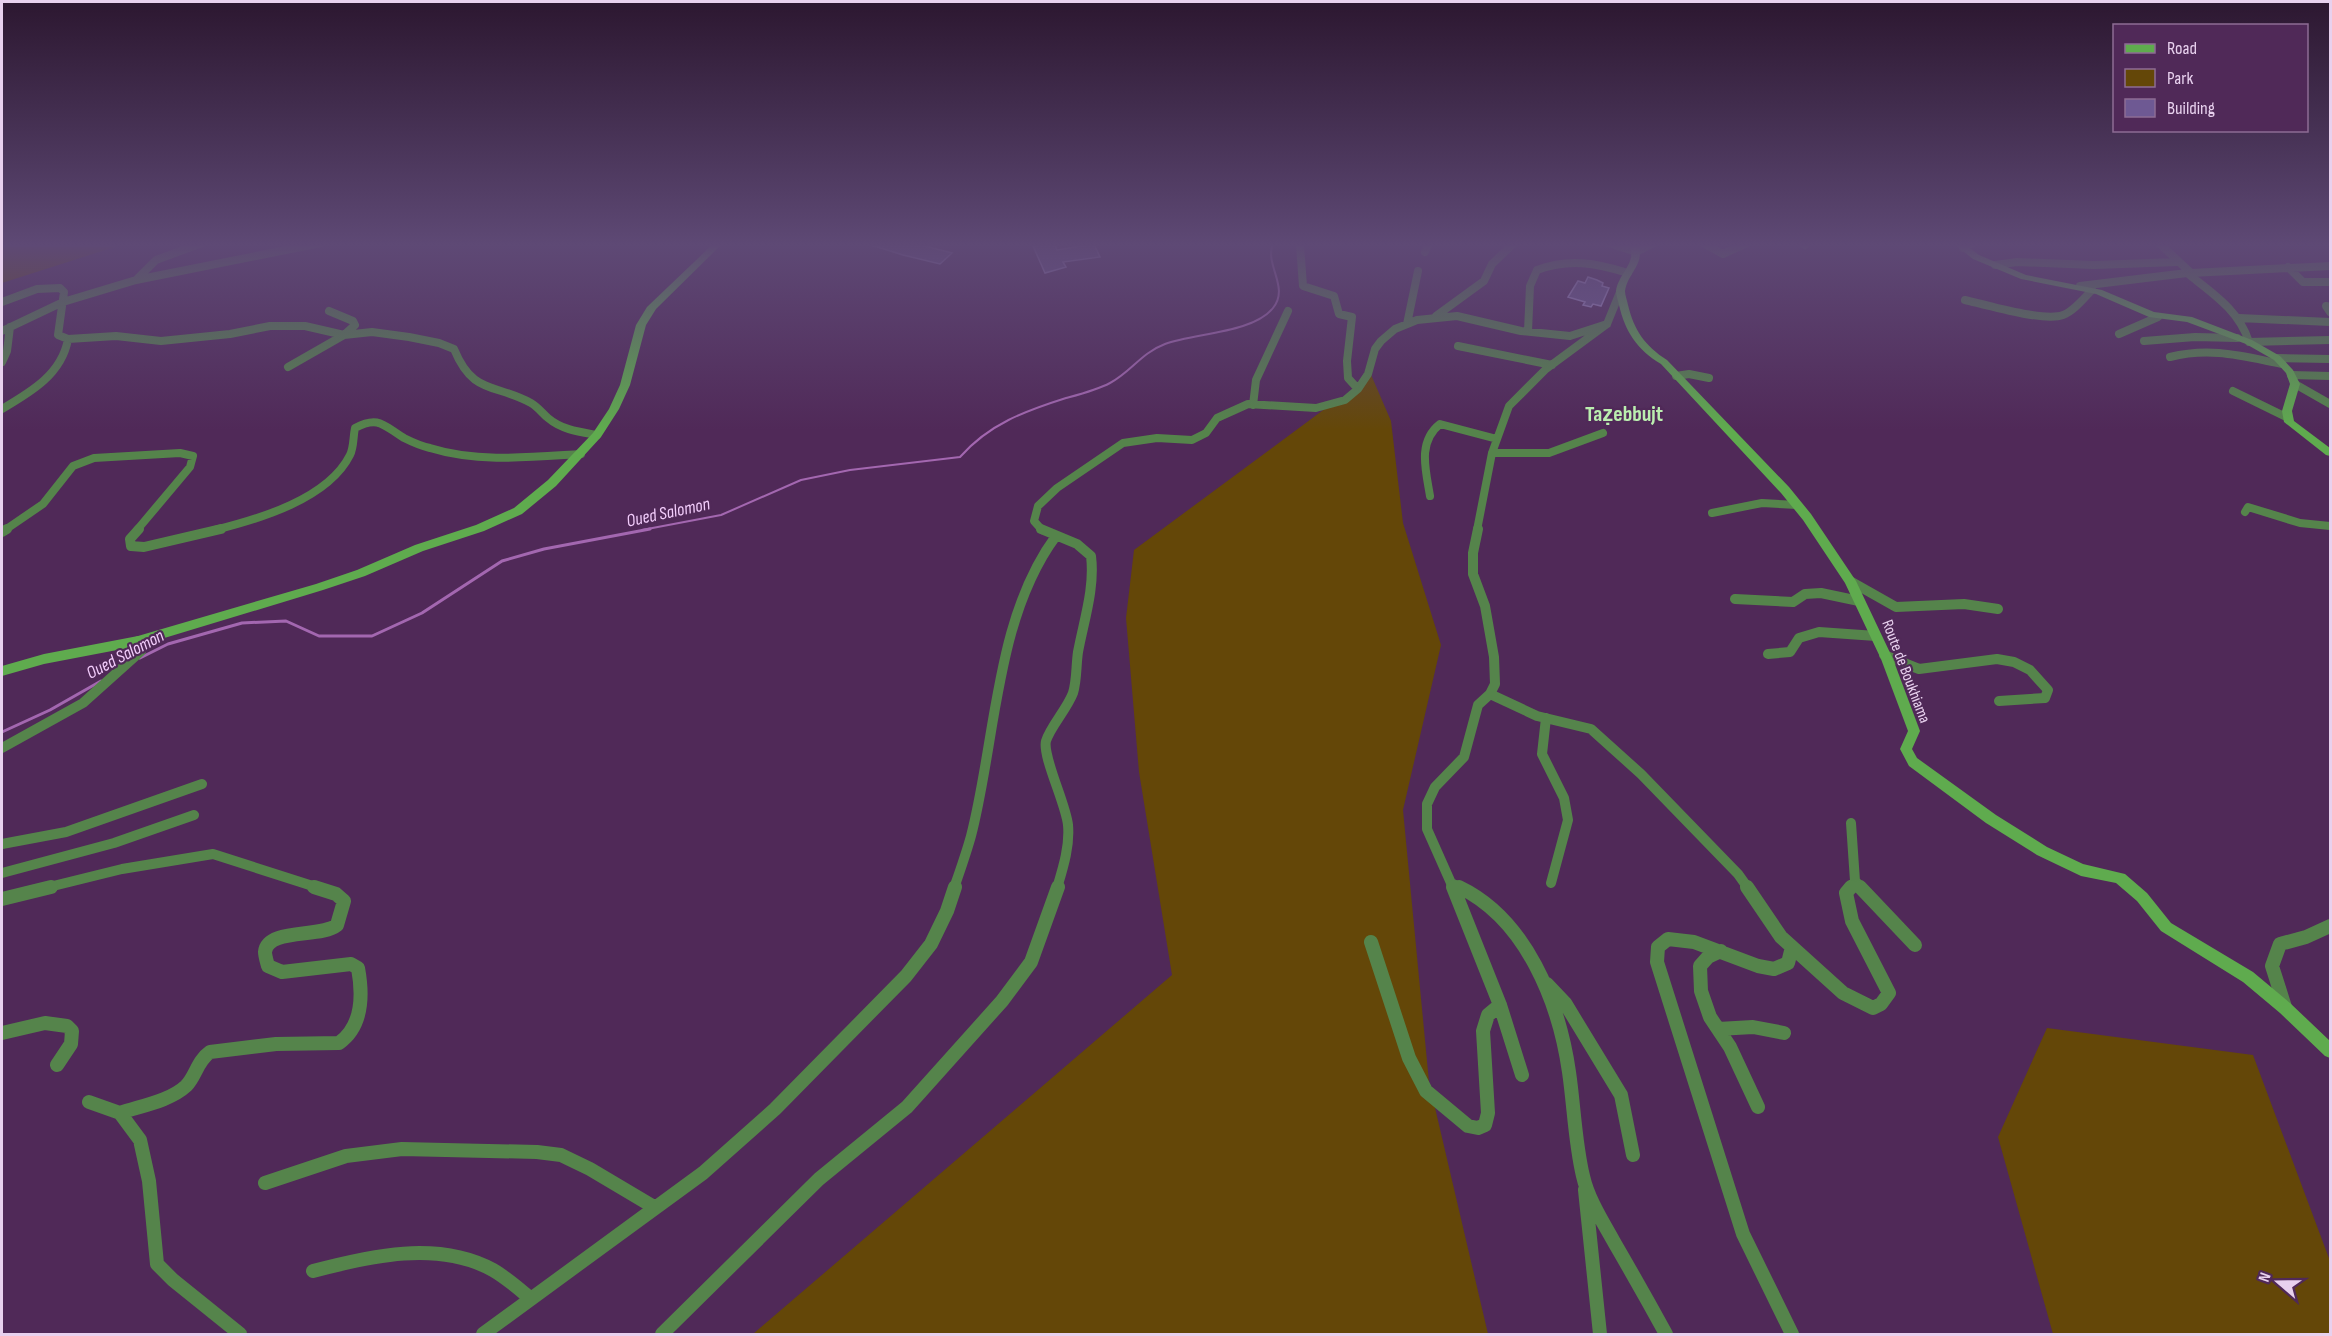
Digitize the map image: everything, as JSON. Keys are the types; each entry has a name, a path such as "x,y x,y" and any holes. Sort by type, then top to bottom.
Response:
{"street":[{"path":"2,362 7,351 6,329 56,305"},
{"path":"62,305 58,335 68,339 116,336 161,341 230,334 270,326 305,326 344,334 372,332 439,343 454,350 464,370 481,386 521,398 538,407 551,421 570,430 597,435"},
{"path":"2,671 44,659 138,641 319,587 361,573 419,548 480,528 518,511 552,483 597,435 614,409 625,385 641,326 654,305"},
{"path":"1337,305 1339,314 1352,317 1347,361 1348,378 1358,389"},
{"path":"1407,324 1411,305"},
{"path":"1436,316 1451,305"},
{"path":"1528,331 1529,305"},
{"path":"1522,1075 1500,1005 1427,829 1427,804 1435,787 1464,757 1478,705 1490,694 1495,684 1494,657 1485,606 1473,574 1473,553 1492,453 1509,406 1523,390 1552,365 1607,324 1615,305"},
{"name":"Route de Boukhiama","path":"1623,305 1628,325 1638,343 1649,354 1664,362 1797,505 1851,581 1914,731 1906,749 1913,762 1991,819 2042,850 2081,870 2121,878 2142,897 2166,927 2248,977 2331,1051"},
{"path":"1992,305 2054,316 2063,315 2074,305"},
{"path":"2128,305 2158,316 2189,319 2249,342 2279,361 2294,380 2329,405"},
{"path":"2225,305 2239,318 2247,330 2249,342"},
{"path":"2331,307 2326,306 2331,312"},
{"path":"288,367 355,325 353,321 329,311"},
{"path":"1253,405 1256,380 1288,311"},
{"path":"662,1335 819,1179 867,1143 907,1107 1002,1001 1030,962 1050,913 1065,861 1068,825 1057,782 1046,758 1046,741 1066,710 1074,690 1078,654 1093,574 1090,556 1077,544 1042,530 1034,521 1038,506 1057,488 1123,443 1141,439 1192,440 1206,433 1217,418 1235,408 1253,405 1316,408 1345,400 1358,389 1368,374 1375,349 1381,340 1395,329 1407,324 1436,316 1456,316 1528,331 1570,336 1607,324"},
{"path":"2119,334 2158,316"},
{"path":"2239,318 2331,322"},
{"path":"2144,341 2195,337 2237,338"},
{"path":"2,409 25,397 45,379 66,355 68,339"},
{"path":"2249,342 2331,340"},
{"path":"1458,346 1552,365"},
{"path":"2170,357 2196,351 2279,361 2331,359"},
{"path":"1676,376 1689,374 1709,378"},
{"path":"2294,380 2331,376"},
{"path":"2294,380 2287,411 2289,422 2331,453"},
{"path":"2232,391 2288,418"},
{"path":"2,532 43,504 73,466 94,458 180,453 193,456 190,467 130,539 131,546 144,547 238,525 288,505 324,484 342,467 350,455 355,428 366,421 382,422 406,438 431,448 459,454 581,454"},
{"path":"1430,496 1424,449 1433,428 1440,424 1497,439"},
{"path":"1492,453 1548,453 1603,433"},
{"path":"1712,513 1762,503 1797,505"},
{"path":"2245,512 2248,507 2300,523 2331,526"},
{"path":"483,1335 654,1207 704,1173 775,1109 906,976 931,944 947,911 971,836 1005,656 1041,556 1056,536"},
{"path":"1851,581 1896,607 1964,604 1998,609"},
{"path":"1735,599 1793,602 1805,594 1821,593 1859,601"},
{"path":"1768,654 1790,652 1799,639 1819,632 1876,636"},
{"path":"2,748 83,703 141,651 138,641"},
{"path":"1884,655 1919,669 1997,659 2014,662 2030,670 2048,690 2046,698 1999,701"},
{"path":"1490,694 1546,718 1591,729 1641,774 1738,874 1781,937 1843,993 1873,1008 1881,1004 1889,993 1852,921 1846,892 1855,881"},
{"path":"1546,718 1542,754 1564,798 1568,820 1551,883"},
{"path":"2,844 66,832 202,784"},
{"path":"2,873 114,843 194,815"},
{"path":"1851,823 1855,881 1915,945"},
{"path":"2,899 122,869 213,854 336,894 344,901 342,917 335,927 321,933 278,937 270,940 264,957 268,966 282,972 351,964 358,968 360,980 358,1018 348,1038 339,1043 276,1044 210,1052 203,1056 191,1080 180,1092 120,1113"},
{"path":"1451,884 1478,896 1496,910 1520,941 1544,981 1564,1003 1621,1095 1633,1155"},
{"path":"2285,1008 2272,966 2280,944 2306,937 2331,926"},
{"path":"1792,947 1788,963 1774,969 1758,966 1694,942 1668,939 1658,946 1657,962 1743,1234 1792,1335"},
{"path":"1371,942 1409,1058 1426,1091 1468,1126 1478,1128 1485,1125 1488,1113 1483,1031 1488,1016 1500,1005"},
{"path":"1721,951 1708,957 1700,966 1701,991 1710,1017 1730,1047 1758,1107"},
{"path":"1544,981 1560,1027 1569,1069 1600,1335"},
{"path":"2,1033 30,1025 49,1023 67,1027 72,1032 73,1038 57,1065"},
{"path":"1718,1029 1753,1027 1784,1033"},
{"path":"89,1102 120,1113 140,1140 149,1181 157,1264 240,1335"},
{"path":"266,1183 346,1156 402,1149 537,1152 561,1155 654,1207"},
{"path":"1583,1178 1602,1220 1666,1335"},
{"path":"313,1271 366,1257 399,1253 441,1255 490,1268 530,1298"}],"green space":[{"path":"1369,370 1391,421 1403,523 1441,645 1403,810 1429,1082 1488,1334 753,1334 1172,975 1139,772 1126,618 1134,550 1330,405 1345,400"},
{"path":"2047,1028 2253,1055 2330,1261 2330,1334 2053,1334 1998,1137"}],"waterway":[{"name":"Oued Salomon","path":"642,530 721,515 801,480 850,470 960,457 995,427 1036,408 1105,385 1117,379 1143,357 1165,344 1252,323 1264,316 1275,305"},
{"name":"Oued Salomon","path":"140,658 168,644 242,623 286,621 319,636 372,636 422,613 502,561 544,549 650,529"},
{"name":"Oued Salomon","path":"2,732 50,710 101,681"}],"district":[{"name":"Taẓebbujt","path":"1624,413"}]}
